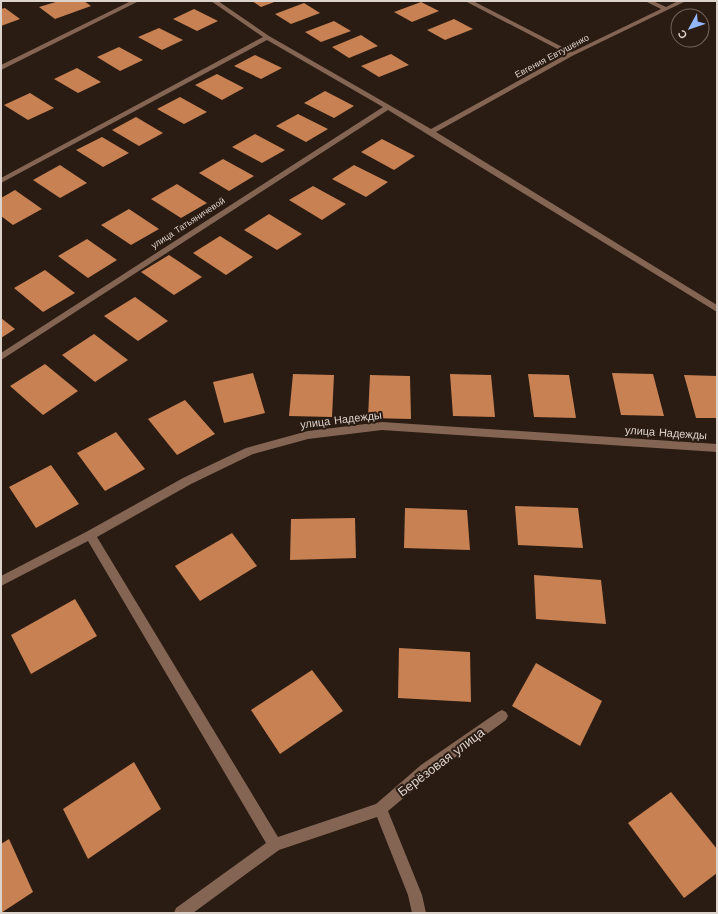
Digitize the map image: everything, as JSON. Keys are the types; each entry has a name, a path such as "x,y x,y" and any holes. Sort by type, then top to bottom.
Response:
{"street":[{"path":"1,68 136,1"},
{"path":"214,1 267,37 431,132 717,309"},
{"path":"468,1 572,54"},
{"path":"648,1 666,9"},
{"name":"Евгения Евтушенко","path":"431,132 572,54 683,1"},
{"path":"1,181 267,37"},
{"name":"улица Татьяничевой","path":"1,356 388,108"},
{"name":"улица Надежды","path":"1,581 187,481 250,451 308,435 382,426 717,448"},
{"path":"90,534 276,846"},
{"name":"Берёзовая улица","path":"181,913 276,846 380,809 426,770 502,716"},
{"path":"380,809 415,895 419,913"}],"building":[{"path":"59,1 84,1 91,6 55,19 39,7"},
{"path":"252,1 277,1 261,7"},
{"path":"421,2 439,11 412,22 394,12"},
{"path":"304,3 320,13 291,24 275,14"},
{"path":"5,8 20,19 1,26 1,9"},
{"path":"194,9 218,21 197,31 173,19"},
{"path":"454,19 473,29 445,40 427,30"},
{"path":"334,21 351,31 321,42 305,32"},
{"path":"159,28 183,40 162,50 138,37"},
{"path":"361,35 378,46 349,58 332,47"},
{"path":"119,47 143,60 120,71 97,57"},
{"path":"391,54 409,65 379,77 361,66"},
{"path":"255,55 282,68 261,79 234,66"},
{"path":"77,68 101,82 78,93 54,79"},
{"path":"217,74 244,88 222,100 195,85"},
{"path":"325,91 354,106 334,118 304,103"},
{"path":"30,93 54,108 28,120 4,105"},
{"path":"180,97 207,112 184,124 157,109"},
{"path":"298,114 328,129 306,142 276,126"},
{"path":"136,117 163,133 139,146 112,130"},
{"path":"255,134 285,150 262,163 232,147"},
{"path":"102,137 129,153 103,167 76,150"},
{"path":"382,139 415,156 394,170 361,152"},
{"path":"223,159 254,176 229,191 199,173"},
{"path":"60,165 87,183 60,198 33,180"},
{"path":"354,165 388,182 366,197 332,179"},
{"path":"177,184 207,203 181,218 151,199"},
{"path":"313,186 346,204 322,220 289,200"},
{"path":"15,190 42,209 13,225 1,216 1,198"},
{"path":"129,209 159,229 131,245 101,225"},
{"path":"269,214 302,234 277,250 244,230"},
{"path":"220,236 253,257 226,275 193,253"},
{"path":"87,239 117,260 88,278 58,256"},
{"path":"169,255 202,277 174,295 141,272"},
{"path":"45,270 75,293 43,312 14,288"},
{"path":"135,297 168,321 138,341 104,316"},
{"path":"1,318 15,329 1,338"},
{"path":"94,334 128,360 95,382 62,355"},
{"path":"45,364 78,391 43,415 10,386"},
{"path":"253,373 265,413 224,423 213,382"},
{"path":"612,373 653,374 664,416 621,415"},
{"path":"293,374 334,375 332,417 289,416"},
{"path":"450,374 491,375 495,417 453,416"},
{"path":"528,374 569,375 576,418 534,417"},
{"path":"370,375 410,376 411,419 368,418"},
{"path":"684,375 717,376 717,418 696,418"},
{"path":"185,400 215,434 177,455 148,419"},
{"path":"116,432 145,469 105,491 77,453"},
{"path":"51,465 79,504 36,528 9,487"},
{"path":"515,506 578,508 583,548 518,545"},
{"path":"405,508 467,510 470,550 404,548"},
{"path":"355,518 356,558 290,560 291,519"},
{"path":"232,533 257,566 200,601 175,566"},
{"path":"534,575 601,580 606,624 536,619"},
{"path":"75,599 97,636 31,674 11,635"},
{"path":"399,648 470,652 471,702 398,698"},
{"path":"536,663 602,701 580,746 512,706"},
{"path":"312,670 343,711 280,754 251,710"},
{"path":"134,762 161,809 88,859 63,809"},
{"path":"671,792 717,849 717,873 684,898 628,823"},
{"path":"9,839 33,892 1,913 1,844"}]}
